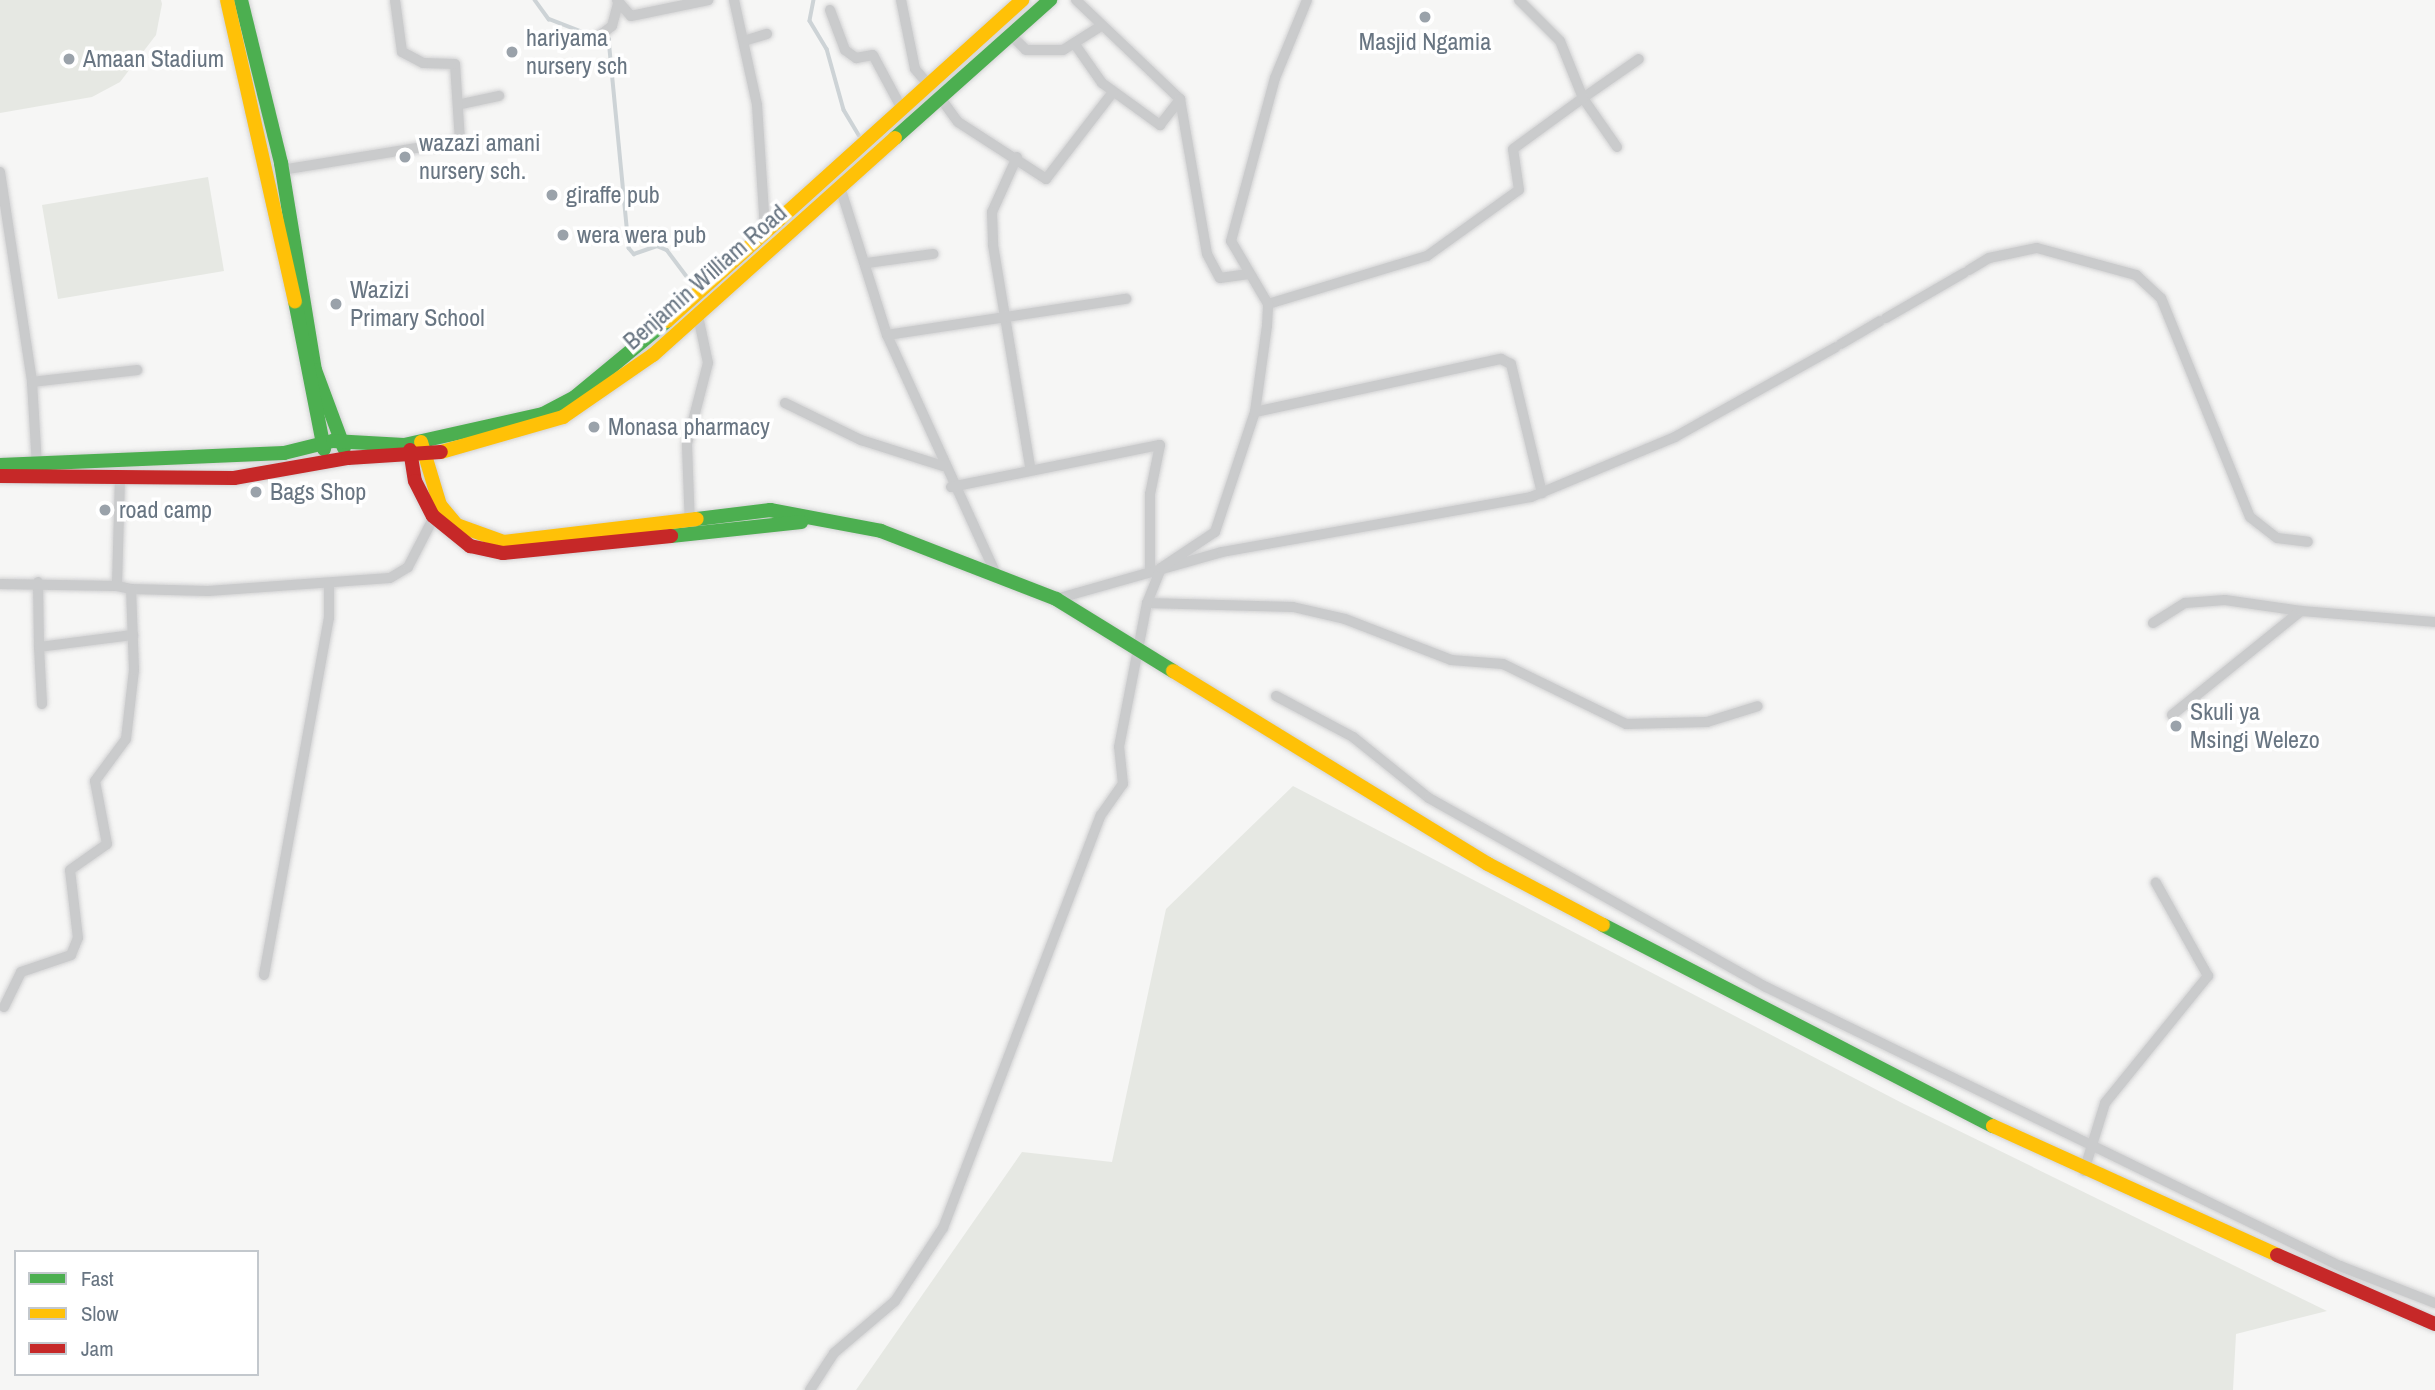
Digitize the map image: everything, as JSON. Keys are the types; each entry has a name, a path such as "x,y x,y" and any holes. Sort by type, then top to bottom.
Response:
{"main road":[{"path":"227,0 268,165 322,442 328,460"},
{"path":"241,0 282,170 315,369 348,458"},
{"name":"Benjamin William Road","path":"0,475 37,465 284,453 322,442 416,450 511,426 575,397 1022,0"},
{"name":"Benjamin William Road","path":"0,475 234,478 328,460 416,450 583,408 698,316 939,96 1050,0"},
{"path":"416,450 438,512 470,545 503,553 690,524 831,522 881,531 995,572 1056,599 1139,644 1488,864 2084,1171 2435,1324"}],"street":[{"path":"282,170 458,143 461,104 455,64 423,63 402,52 395,0"},
{"path":"600,38 617,1 631,16 708,0"},
{"path":"734,0 747,40 765,230"},
{"path":"901,0 915,69 929,85"},
{"path":"1076,0 1180,99 1207,254 1220,278 1247,274"},
{"path":"1156,570 1215,532 1255,412 1268,304 1247,274 1231,242 1275,78 1307,0"},
{"path":"1519,0 1560,41 1583,98 1617,147"},
{"path":"831,10 845,50 856,58 873,55 902,109"},
{"path":"1011,35 1026,50 1063,50 1101,26"},
{"path":"747,40 767,34"},
{"path":"1074,43 1114,92 1160,125 1180,99"},
{"path":"1268,304 1427,256 1470,228 1520,190 1513,149 1639,59"},
{"path":"939,96 958,122 1051,178 1114,92"},
{"path":"461,104 499,96"},
{"path":"1017,157 992,212 1004,316 1030,467"},
{"path":"0,172 32,382 37,465"},
{"path":"840,187 867,263 887,335 951,487 995,572"},
{"path":"1056,599 1156,570 1542,493 1675,437 1989,258 2038,248 2084,256 2136,275 2161,298 2250,517 2277,538 2308,542"},
{"path":"867,263 933,254"},
{"path":"887,335 1126,299"},
{"path":"690,524 687,444 708,363 698,316"},
{"path":"1255,412 1348,387 1502,359 1511,364 1542,493"},
{"path":"32,382 137,370"},
{"path":"785,403 861,440 943,466"},
{"path":"810,1390 834,1353 895,1301 943,1228 1101,815 1123,784 1119,747 1156,570 1150,494 1160,445 1030,467 951,487"},
{"path":"117,586 120,477"},
{"path":"0,584 38,582 131,589 329,583 390,578 408,567 438,512"},
{"path":"38,582 42,704"},
{"path":"264,975 329,618 329,583"},
{"path":"4,1007 22,972 71,955 78,938 70,870 107,844 95,781 126,738 133,635 131,589"},
{"path":"2153,623 2185,603 2214,601 2435,622"},
{"path":"1147,603 1293,607 1345,619 1451,660 1503,664 1626,724 1707,723 1758,706"},
{"path":"2172,715 2301,611"},
{"path":"39,647 133,635"},
{"path":"1276,696 1353,737 1429,798 1650,925 2340,1266 2435,1303"},
{"path":"2084,1171 2090,1144 2105,1103 2208,976 2156,883"}],"shaded area":[{"name":"Amaan Stadium","path":"0,0 161,0 162,4 156,35 120,82 92,97 0,113"},
{"path":"208,177 224,271 58,299 42,205"},
{"path":"1293,786 1904,1104 2327,1311 2236,1334 2233,1390 856,1390 1022,1152 1112,1162 1166,909"}],"waterway":[{"path":"535,0 549,19 593,36"},
{"path":"814,0 810,21 827,49 844,110 859,135"},
{"path":"601,38 609,39 629,248 634,254 657,246 667,250 694,286"}],"traffic: fast":[{"path":"241,0 281,163 315,370 344,448"},
{"path":"895,138 1050,0"},
{"path":"295,301 324,449"},
{"path":"0,465 284,453 333,441 404,445 543,414 575,397 667,321"},
{"path":"697,519 770,510 881,531 1056,599 1173,671"},
{"path":"671,536 801,522"},
{"path":"1603,925 1993,1126"}],"traffic: slow":[{"path":"227,0 295,301"},
{"path":"667,321 1022,0"},
{"path":"441,452 563,417 653,355 895,138"},
{"path":"421,442 440,505 457,525 504,542 697,519"},
{"path":"1173,671 1488,864 1603,925"},
{"path":"1993,1126 2277,1255"}],"traffic: jam":[{"path":"410,450 415,481 433,516 470,546 503,553 671,536"},
{"path":"0,476 234,478 348,458 441,452"},
{"path":"2277,1255 2435,1324"}],"place":[{"name":"Masjid Ngamia","path":"1425,17"},
{"name":"hariyama nursery sch","path":"512,52"},
{"name":"Amaan Stadium","path":"69,59"},
{"name":"wazazi amani nursery sch.","path":"405,157"},
{"name":"giraffe pub","path":"552,195"},
{"name":"wera wera pub","path":"563,235"},
{"name":"Wazizi Primary School","path":"336,304"},
{"name":"Monasa pharmacy","path":"594,427"},
{"name":"Bags Shop","path":"256,492"},
{"name":"road camp","path":"105,510"},
{"name":"Skuli ya Msingi Welezo","path":"2176,726"}]}
